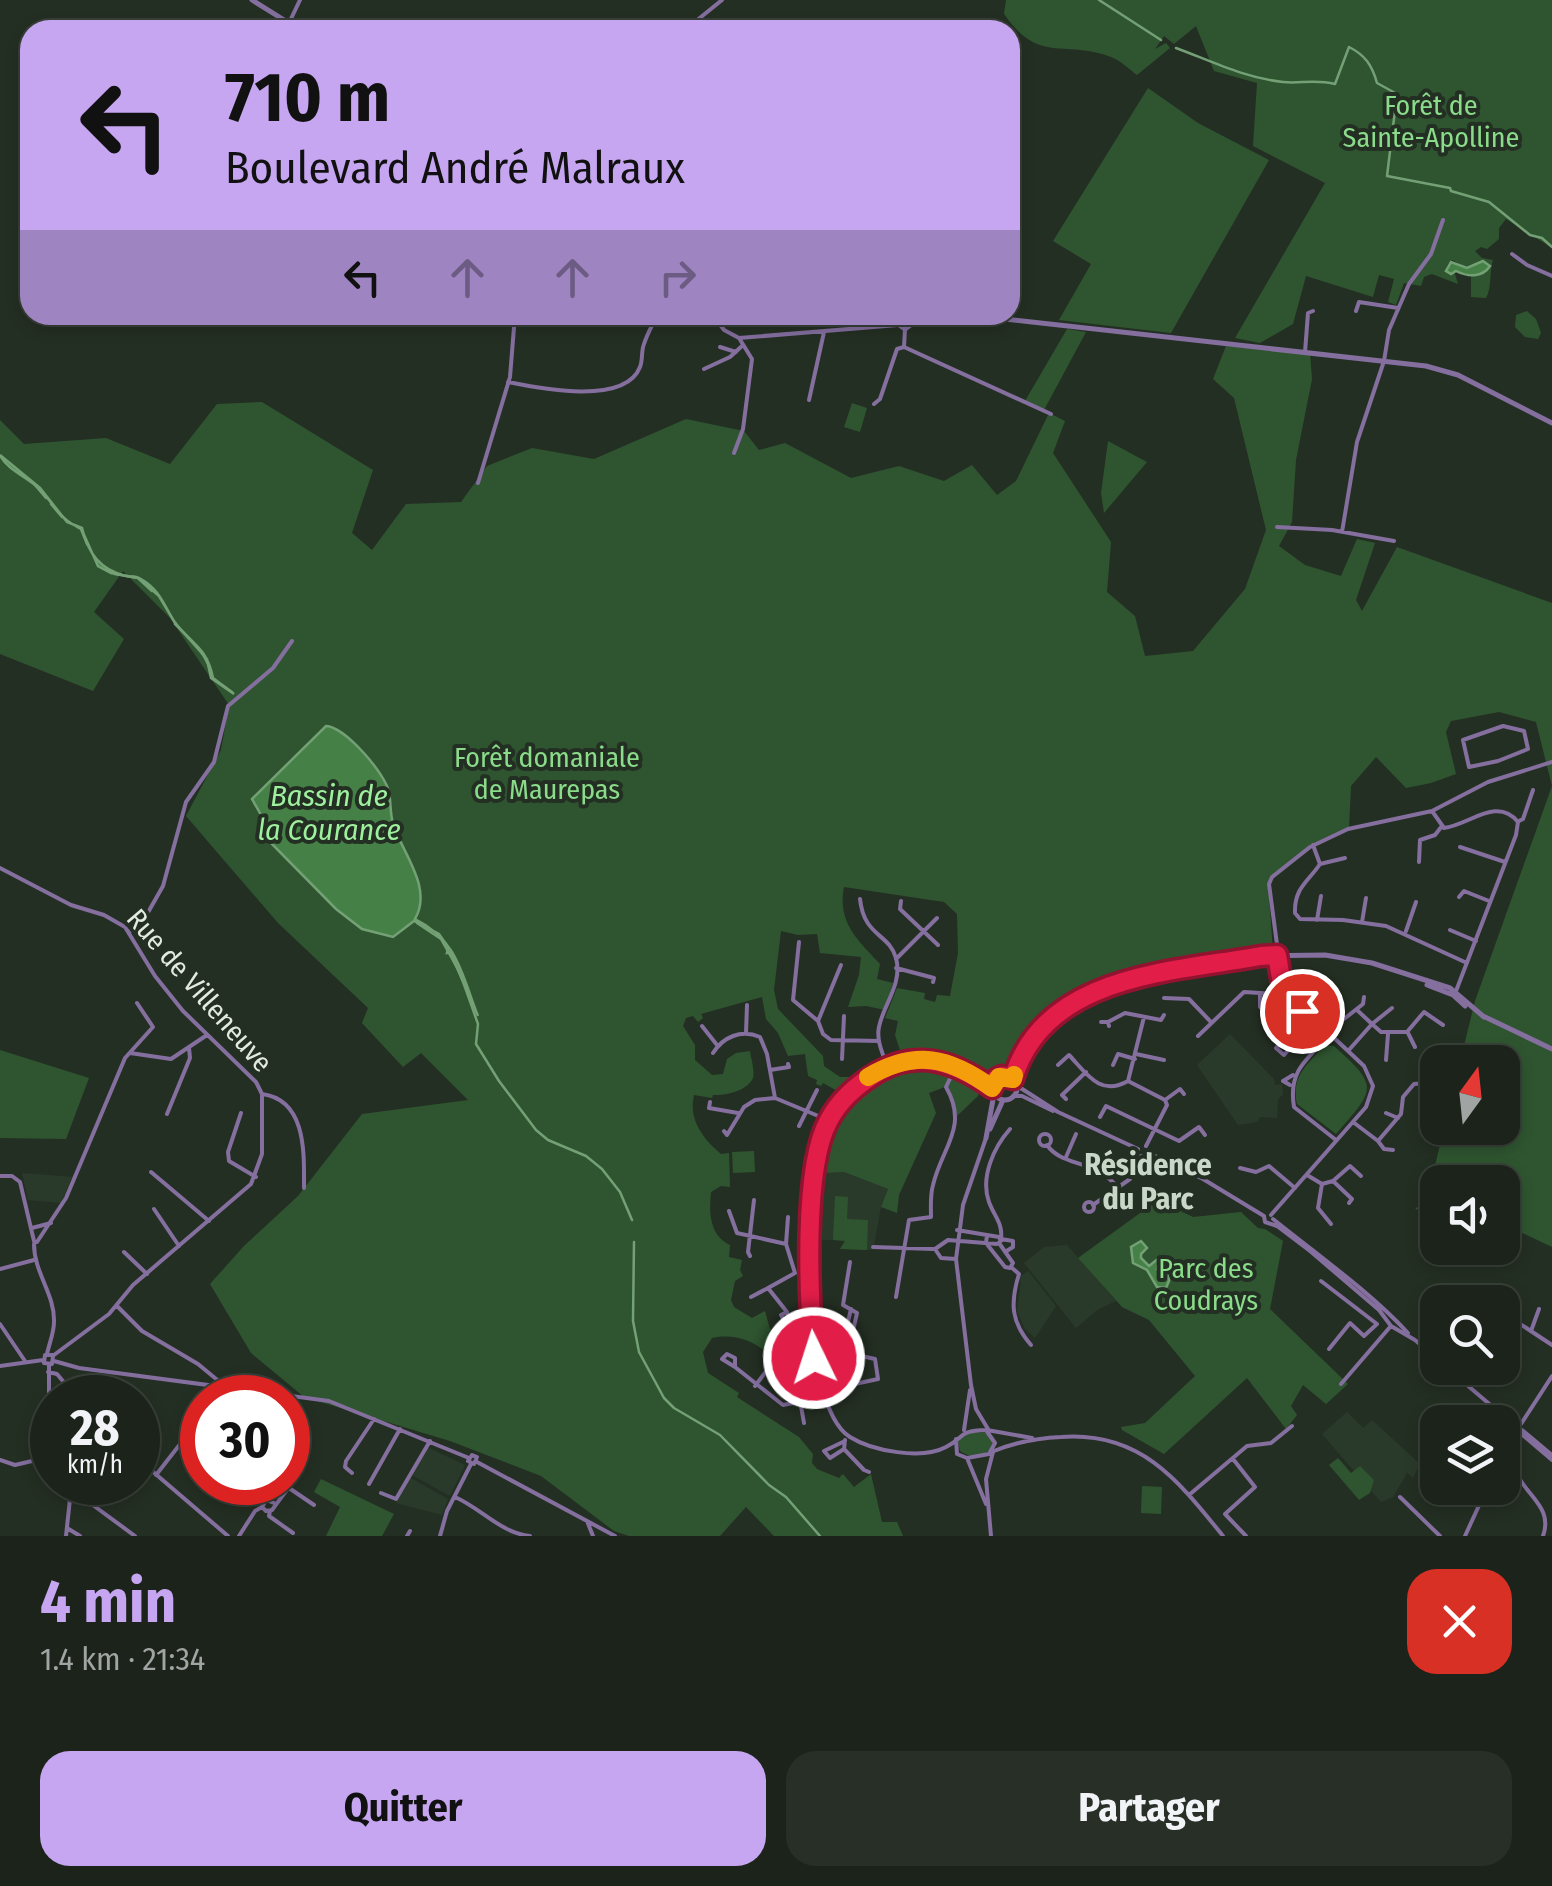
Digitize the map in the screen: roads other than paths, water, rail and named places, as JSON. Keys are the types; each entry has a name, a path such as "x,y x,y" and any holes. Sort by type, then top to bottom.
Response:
{"street":[{"path":"252,0 283,20"},
{"path":"697,20 722,0"},
{"path":"1342,532 1357,442 1384,361 1389,330 1409,284 1432,254 1443,220"},
{"path":"1512,254 1552,276"},
{"path":"1356,311 1359,302 1398,308"},
{"path":"1306,352 1308,313 1313,311"},
{"path":"1020,321 1426,366 1458,374 1552,423"},
{"path":"478,483 508,382 514,325"},
{"path":"508,382 560,393 616,387 634,378 653,325"},
{"path":"720,325 740,338 908,325"},
{"path":"902,327 904,346"},
{"path":"809,400 824,331"},
{"path":"734,453 743,430 752,359 740,338"},
{"path":"704,369 744,345"},
{"path":"874,404 880,399 896,349 904,346 1050,414"},
{"path":"720,347 736,352"},
{"path":"1277,528 1342,532 1394,541"},
{"path":"129,932 142,923 163,886 186,802 214,762 228,706 273,668 292,642"},
{"path":"1503,726 1524,732 1528,750 1498,761 1469,767 1463,740 1503,726"},
{"path":"1498,761 1502,778"},
{"path":"1272,1219 1370,1102 1373,1086 1368,1071 1283,990 1269,884 1272,877 1313,845 1348,829 1432,810 1502,778 1552,762"},
{"path":"1453,991 1468,963 1533,790"},
{"path":"1432,810 1442,826 1450,828 1494,810 1509,813 1518,822"},
{"path":"1418,862 1420,840 1434,835 1442,826"},
{"path":"1313,845 1320,864"},
{"path":"1460,847 1505,862"},
{"path":"1345,858 1320,864 1300,886 1294,908 1300,920 1362,922 1405,933 1468,963"},
{"name":"Rue de Villeneuve","path":"0,868 71,905 110,917 129,932 158,980 206,1034 248,1073 262,1094 262,1154 256,1177"},
{"path":"1460,897 1464,882"},
{"path":"1464,891 1489,901"},
{"path":"1317,920 1321,896"},
{"path":"1362,922 1366,898"},
{"path":"860,899 866,924 896,959 894,993 879,1024 879,1041 887,1066"},
{"path":"901,901 900,909 938,945"},
{"path":"1405,933 1416,902"},
{"path":"896,959 937,918"},
{"path":"1450,930 1476,941"},
{"path":"799,942 792,996 797,1006 818,1021 827,1037 879,1041"},
{"path":"986,1138 993,1091 1013,1059 1044,1026 1092,991 1120,982 1277,955 1344,958 1402,972 1453,991 1484,1016 1552,1049"},
{"path":"818,1021 841,965"},
{"path":"896,968 934,978 933,982"},
{"path":"1198,1036 1244,992 1274,994 1283,990"},
{"path":"1260,994 1260,1007 1289,1033"},
{"path":"1344,1019 1357,1010 1364,997"},
{"path":"1164,998 1189,1000 1212,1023"},
{"path":"35,1242 66,1198 130,1052 153,1028 138,1002"},
{"path":"746,1033 747,1005"},
{"path":"1348,1051 1392,1008"},
{"path":"1357,1010 1388,1034 1407,1032 1424,1012 1444,1026"},
{"path":"810,1013 820,1011"},
{"path":"1106,1023 1118,1014 1162,1020"},
{"path":"842,1059 844,1016"},
{"path":"1128,1081 1144,1016"},
{"path":"702,1026 717,1045"},
{"path":"1014,1096 1026,1050 1044,1026"},
{"path":"1407,1032 1415,1047"},
{"path":"712,1053 717,1045 746,1033 760,1038 775,1098"},
{"path":"130,1052 171,1058 206,1034"},
{"path":"1386,1060 1388,1034"},
{"path":"1330,1035 1294,1075 1283,1081 1290,1086 1294,1107 1336,1140"},
{"path":"167,1114 190,1058 189,1048"},
{"path":"1058,1064 1069,1054 1105,1088 1128,1081 1165,1100 1167,1105 1155,1130 1146,1146 1138,1149"},
{"path":"1113,1065 1118,1054 1164,1060"},
{"path":"1003,1100 964,1070 928,1059 887,1066 850,1091 828,1120 815,1164 810,1266 814,1358 832,1418 846,1439 896,1453 946,1448 967,1458 1037,1438"},
{"path":"770,1070 788,1064"},
{"path":"896,1296 909,1220 930,1217 933,1185 954,1134 956,1104 946,1087 956,1066"},
{"path":"964,1070 1002,1076 1058,1112"},
{"path":"1066,1099 1062,1095 1086,1072"},
{"path":"1378,1141 1400,1116 1403,1097 1414,1084 1420,1084"},
{"path":"1165,1100 1180,1089 1184,1094"},
{"path":"799,1126 817,1090"},
{"path":"262,1094 284,1106 300,1128 304,1141 304,1188"},
{"path":"991,1536 986,1478 992,1451 989,1431 976,1409 971,1385 956,1259 966,1190 986,1138 1003,1100 1022,1096 1138,1149 1142,1156"},
{"path":"724,1131 727,1135 732,1130 738,1113 754,1100 775,1098 828,1120"},
{"path":"710,1102 709,1108 738,1113"},
{"path":"1100,1117 1106,1103 1179,1141 1199,1127 1205,1135"},
{"path":"49,1361 117,1306 133,1285 256,1177 229,1161 228,1152 241,1113"},
{"path":"1386,1113 1400,1116 1406,1124"},
{"path":"1353,1122 1384,1148 1392,1150"},
{"path":"1000,1241 1002,1227 988,1199 987,1174 1001,1139 1010,1129"},
{"path":"1066,1158 1076,1134"},
{"path":"1047,1146 1051,1152 1107,1174 1118,1188"},
{"path":"1146,1146 1148,1154"},
{"path":"1094,1205 1130,1178 1142,1156 1148,1154 1272,1219 1420,1344"},
{"path":"1240,1168 1256,1172 1269,1166 1295,1188"},
{"path":"1322,1184 1333,1181 1350,1166 1361,1176"},
{"path":"151,1172 209,1221"},
{"path":"1308,1174 1322,1184"},
{"path":"0,1176 12,1176 20,1182 35,1242 34,1260 53,1308 49,1375"},
{"path":"1333,1181 1352,1199 1350,1203"},
{"path":"1322,1184 1318,1208 1331,1224"},
{"path":"750,1256 754,1200"},
{"path":"154,1209 179,1246"},
{"path":"729,1211 737,1232 786,1244"},
{"path":"788,1217 789,1260 795,1271 810,1277"},
{"path":"32,1228 52,1223"},
{"path":"958,1230 1000,1241 1013,1262 1011,1267"},
{"path":"987,1235 986,1243 1005,1267 1019,1274 1013,1316 1031,1344"},
{"path":"935,1250 956,1239 1013,1241 1006,1252"},
{"path":"872,1247 935,1250"},
{"path":"935,1250 941,1258 956,1259"},
{"path":"124,1252 147,1274"},
{"path":"0,1269 34,1260"},
{"path":"734,1367 784,1405 878,1379 875,1359 848,1353 858,1313 843,1305 850,1262"},
{"path":"752,1297 810,1266"},
{"path":"1321,1280 1377,1324 1364,1336"},
{"path":"768,1288 787,1312"},
{"path":"117,1306 142,1331 211,1375"},
{"path":"1530,1331 1539,1309"},
{"path":"1329,1349 1350,1323 1373,1345"},
{"path":"1341,1384 1394,1323"},
{"path":"0,1324 25,1361"},
{"path":"1520,1324 1552,1346"},
{"path":"49,1361 58,1375"},
{"path":"0,1366 49,1361 180,1381"},
{"path":"755,1386 774,1361"},
{"path":"1520,1426 1552,1376"},
{"path":"796,1384 804,1423"},
{"path":"964,1432 971,1385"},
{"path":"1466,1385 1490,1405"},
{"path":"310,1399 328,1401 430,1441 615,1536"},
{"path":"352,1473 345,1467 346,1461 374,1419"},
{"path":"1189,1496 1247,1446 1270,1443 1292,1426"},
{"path":"369,1484 400,1429"},
{"path":"946,1448 964,1432 989,1431 1037,1438 1098,1437 1122,1444 1151,1459 1224,1536"},
{"path":"1520,1431 1552,1458"},
{"path":"846,1439 844,1449 830,1458 824,1452 846,1439"},
{"path":"956,1439 957,1454"},
{"path":"381,1493 396,1499 430,1441"},
{"path":"160,1471 180,1445"},
{"path":"844,1449 869,1472"},
{"path":"967,1458 988,1510"},
{"path":"1233,1459 1255,1486 1226,1514 1246,1536"},
{"path":"0,1460 15,1465 30,1461"},
{"path":"440,1536 447,1511 472,1461"},
{"path":"160,1479 228,1536"},
{"path":"1520,1479 1544,1510 1548,1524 1543,1536"},
{"path":"455,1497 479,1508 510,1532 530,1536"},
{"path":"1400,1497 1440,1536"},
{"path":"310,1502 314,1505"},
{"path":"66,1536 68,1505"},
{"path":"93,1505 135,1536"},
{"path":"273,1505 269,1516 293,1533"},
{"path":"1465,1536 1479,1505"},
{"path":"238,1536 256,1511 262,1507 270,1511"},
{"path":"592,1527 593,1536"},
{"path":"67,1528 80,1536"}],"water":[{"path":"1483,261 1490,266 1479,274 1446,271 1451,262 1467,268"},
{"path":"0,455 40,488 62,516 35,485"},
{"path":"92,554 102,565 124,575 98,566"},
{"name":"Bassin de la Courance","path":"326,726 353,742 386,784 393,824 419,883 420,907 415,919 434,931 414,921 393,937 362,929 336,909 265,837 270,831 252,799"},
{"path":"445,943 457,960 478,1016 450,952 447,953"},
{"path":"1141,1241 1147,1248 1141,1258 1149,1266 1159,1258 1157,1269 1169,1270 1166,1288 1157,1287 1147,1270 1133,1263 1131,1247"}],"waterway":[{"path":"1099,0 1161,40"},
{"path":"1176,48 1255,77 1335,84 1349,47 1367,61 1377,83 1397,94 1387,176 1450,188 1489,202 1530,235 1542,238 1552,247"},
{"path":"35,485 46,498"},
{"path":"51,504 62,517"},
{"path":"77,527 87,544"},
{"path":"115,574 138,578 152,591"},
{"path":"175,624 203,655 212,678 232,692"},
{"path":"417,923 441,939 460,973 478,1024 476,1044 499,1081 536,1130 548,1140 586,1156 602,1169 620,1192 632,1220"},
{"path":"634,1242 633,1321 639,1352 664,1398 720,1435 786,1497 820,1536"}],"district":[{"name":"Résidence du Parc","path":"1148,1182"}],"park label":[{"name":"Forêt de Sainte-Apolline","path":"1431,121"},
{"name":"Forêt domaniale de Maurepas","path":"547,773"},
{"name":"Parc des Coudrays","path":"1206,1284"}]}
